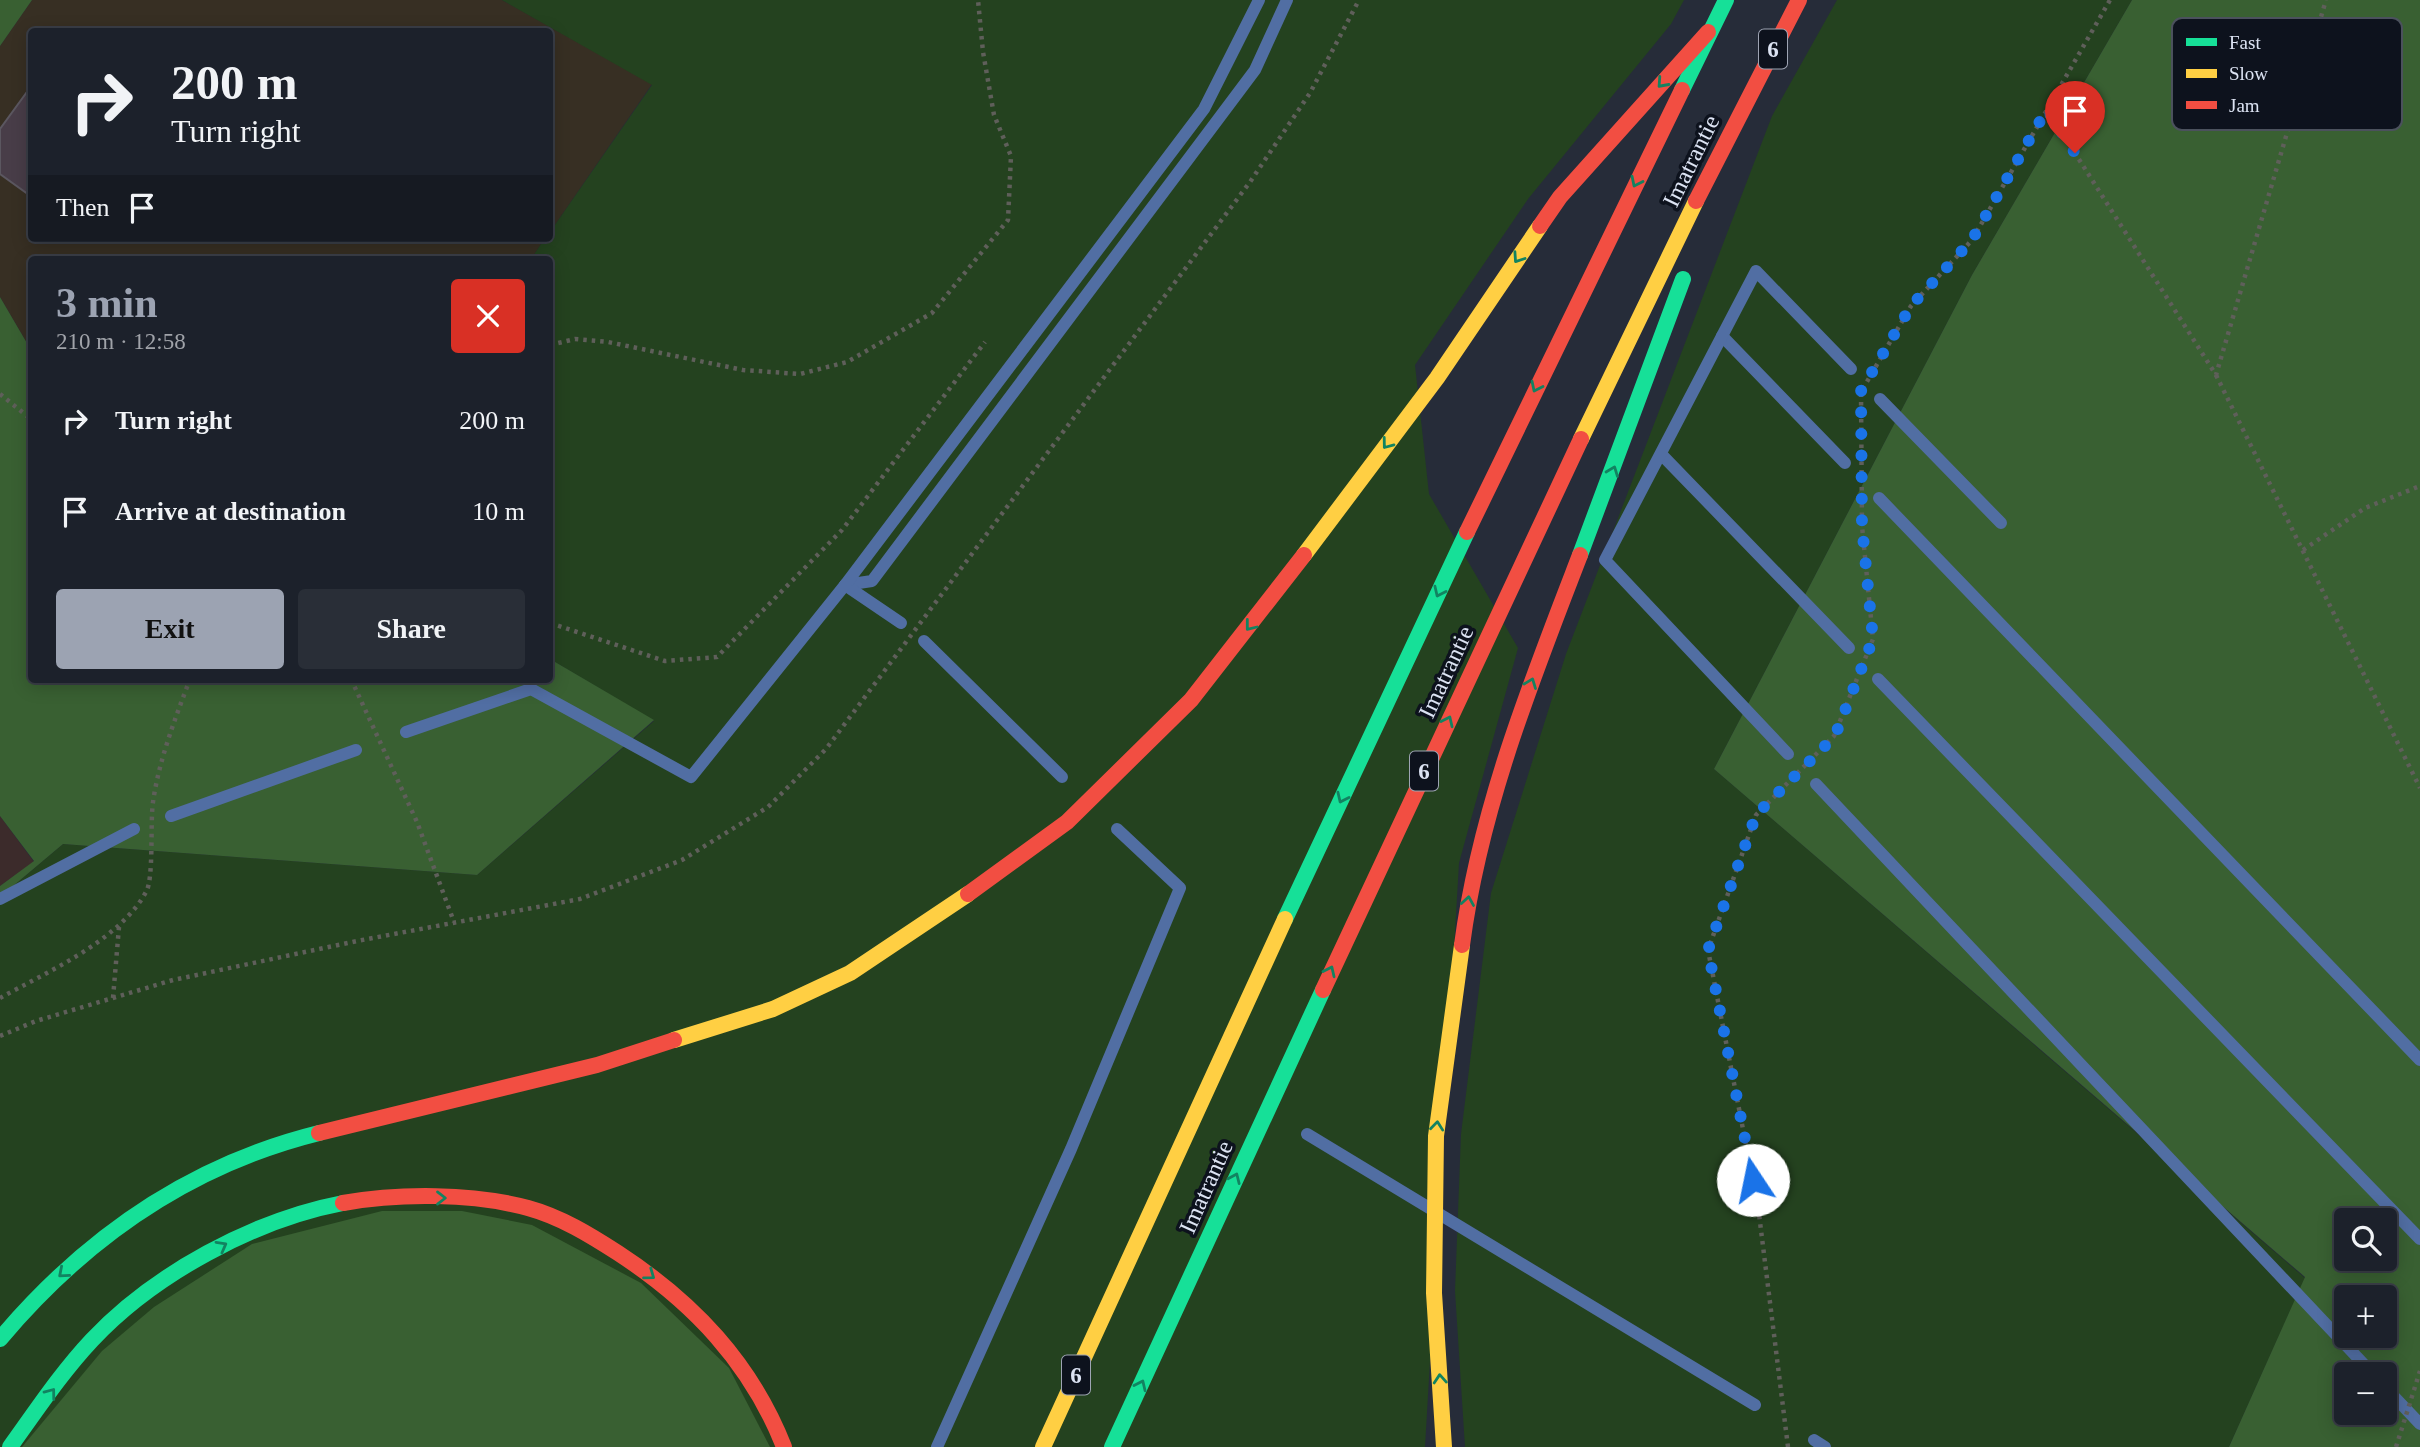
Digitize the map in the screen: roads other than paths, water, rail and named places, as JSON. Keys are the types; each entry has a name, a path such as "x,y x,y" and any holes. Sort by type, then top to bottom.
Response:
{"highway":[{"name":"Imatrantie","path":"1043,1447 1521,417 1726,0"},
{"name":"Imatrantie","path":"1112,1447 1578,444 1746,99 1799,0"},
{"path":"0,1339 32,1301 114,1228 193,1179 272,1145 597,1065 773,1009 850,973 952,906 1067,822 1191,700 1264,608 1437,378 1560,197 1708,32"},
{"path":"1700,230 1746,99"},
{"path":"1444,1447 1434,1293 1436,1136 1470,886 1519,713 1630,426 1686,269"},
{"path":"10,1447 90,1342 140,1298 191,1263 244,1234 305,1211 375,1198 474,1198 540,1212 599,1240 653,1276 695,1310 741,1363 777,1428 784,1447"}],"waterway":[{"path":"406,732 531,689 691,777 845,585 1204,109 1259,0"},
{"path":"845,585 872,581 1255,70 1287,0"},
{"path":"1788,754 1605,560 1756,271 1851,369"},
{"path":"1722,336 1845,463"},
{"path":"1880,399 2001,523"},
{"path":"1661,454 1849,648"},
{"path":"1879,498 2420,1060"},
{"path":"845,585 901,623"},
{"path":"924,641 1062,777"},
{"path":"1878,679 2420,1239"},
{"path":"171,816 356,750"},
{"path":"1816,784 2362,1362"},
{"path":"0,899 134,829"},
{"path":"937,1447 1071,1149 1180,888 1117,829"},
{"path":"1307,1134 1755,1405"},
{"path":"2397,1400 2420,1424"},
{"path":"1814,1440 1825,1447"}]}
